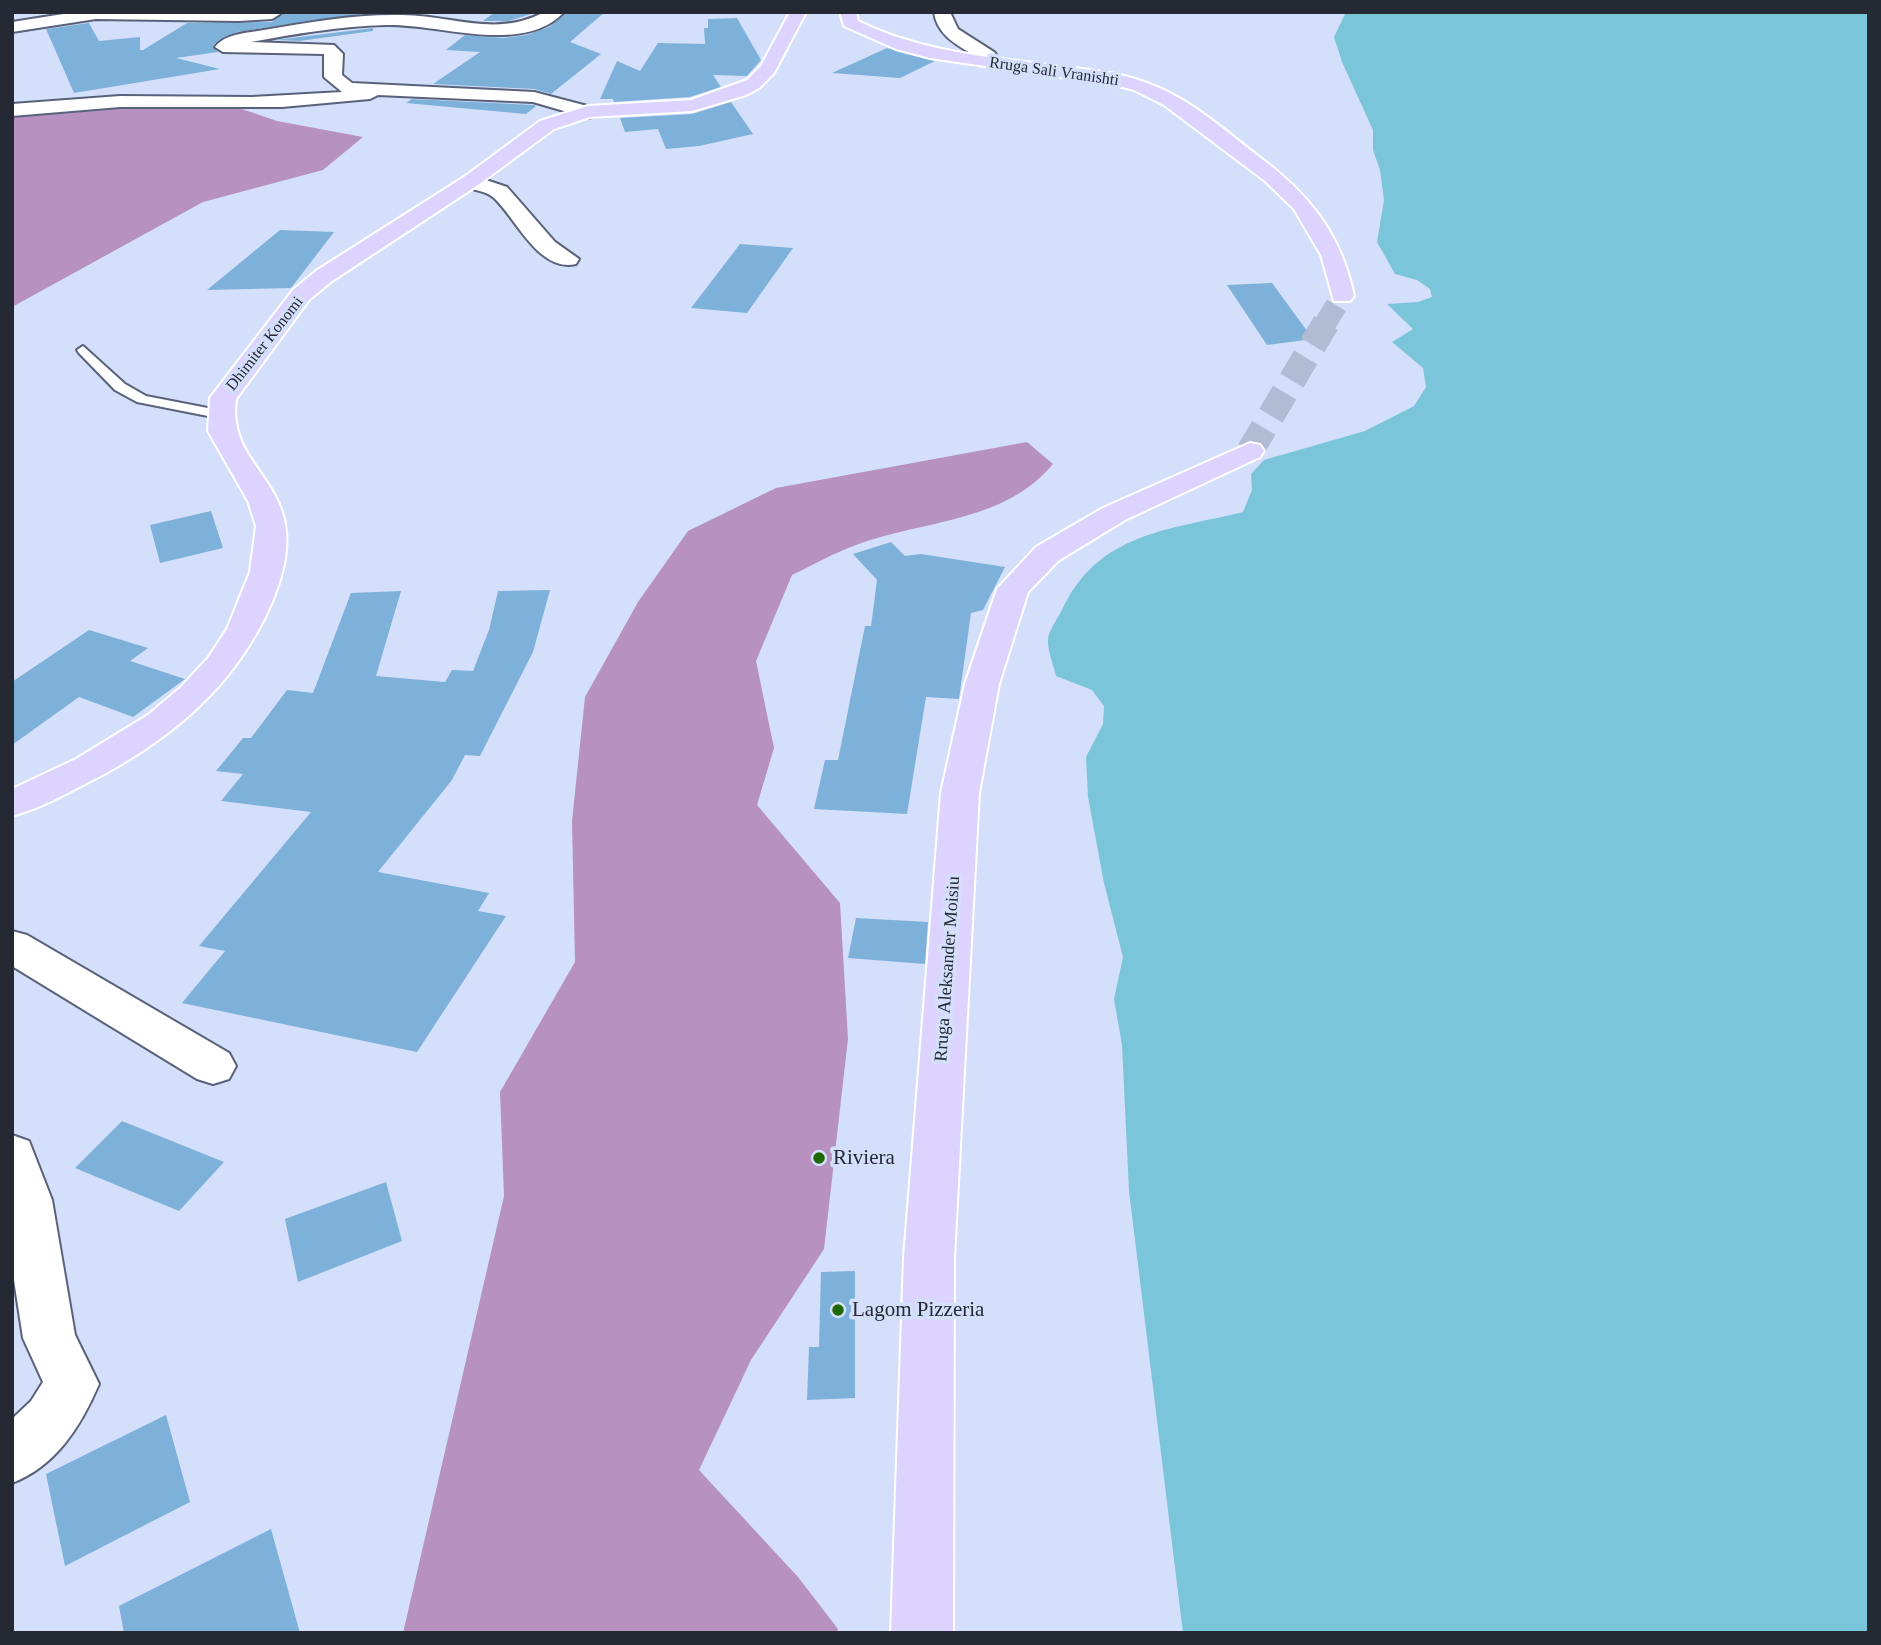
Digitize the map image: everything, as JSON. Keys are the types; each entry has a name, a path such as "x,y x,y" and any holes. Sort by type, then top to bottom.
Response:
{"main road":[{"name":"Dhimiter Konomi","path":"218,414 223,398 301,295 335,269 471,180 547,125 588,112 677,108 709,102 754,84 768,69 798,12"},
{"name":"Rruga Sali Vranishti","path":"848,12 850,23 870,35 983,61 1117,80 1155,93 1192,116 1263,169 1307,208 1328,239 1339,269 1342,296"},
{"path":"12,804 85,771 159,725 215,675 244,631 269,566 269,518 260,495 220,430 218,414"},
{"name":"Rruga Aleksander Moisiu","path":"922,1633 929,1258 960,793 982,684 1013,589 1047,554 1114,514 1250,451"}],"street":[{"path":"12,27 96,14 239,16 285,12"},
{"path":"556,12 529,26 511,30 468,30 413,19 334,23 233,41 223,47 328,49 334,54 333,77 337,83 347,88 534,97 588,112"},
{"path":"942,12 941,19 951,32 988,55 983,61"},
{"path":"216,36 256,37"},
{"path":"12,40 54,38"},
{"path":"12,110 118,101 200,104 321,100 404,89"},
{"path":"471,180 500,191 547,247 568,259"},
{"path":"12,946 213,1066"},
{"path":"12,1155 27,1200 49,1338 72,1384 51,1420 12,1456"}],"lane":[{"path":"83,350 120,387 142,399 218,414"}],"shaded area":[{"path":"233,106 277,121 363,137 323,170 203,202 12,307 12,108"},
{"path":"1027,442 1053,464 1033,483 1011,498 961,517 856,545 792,575 756,661 774,748 757,805 840,903 848,1039 824,1249 751,1360 699,1470 798,1577 838,1629 837,1633 403,1633 504,1196 500,1092 575,962 572,821 585,697 638,602 688,531 776,488"}],"water":[{"path":"1346,12 1869,12 1869,1633 1183,1633 1129,1191 1122,1045 1114,999 1123,957 1104,883 1088,797 1086,757 1103,724 1104,706 1092,690 1056,676 1048,639 1077,584 1095,564 1116,549 1163,530 1243,512 1252,490 1251,474 1264,460 1365,431 1414,406 1426,387 1423,368 1392,342 1413,329 1387,304 1418,302 1432,297 1430,289 1417,280 1395,274 1377,242 1384,200 1380,170 1373,150 1373,130 1342,62 1334,37"}],"building":[{"path":"282,12 372,13 237,32 213,45 218,52 176,58 220,69 74,93 46,29 89,23 99,41 140,37 140,50 143,50 187,23 272,22"},
{"path":"495,12 537,12 509,21 483,21"},
{"path":"567,12 605,12 570,42 601,54 551,94 534,89 433,84 480,52 446,50 465,35 504,38 527,35 549,27"},
{"path":"737,18 761,60 747,76 713,75 721,87 690,97 614,102 613,99 600,99 617,61 640,71 658,43 705,44 704,28 708,28 708,19"},
{"path":"373,28 373,31 299,41 276,40"},
{"path":"887,48 935,61 900,78 832,73"},
{"path":"412,99 536,106 526,114 406,103"},
{"path":"731,102 753,134 699,146 666,149 658,129 625,132 620,118 692,114"},
{"path":"280,230 334,232 291,288 207,290"},
{"path":"740,244 793,248 747,313 691,308"},
{"path":"1272,283 1313,339 1267,345 1227,285"},
{"path":"211,511 223,548 160,563 150,525"},
{"path":"891,542 905,556 921,554 1005,567 983,610 971,613 959,699 926,697 907,814 814,809 825,760 838,760 865,626 871,626 877,580 853,554"},
{"path":"550,590 533,652 480,756 465,755 452,780 378,872 489,893 478,911 506,916 417,1052 182,1003 225,951 199,946 311,812 221,801 243,774 216,771 243,738 251,738 287,690 313,693 351,593 401,591 376,676 445,682 452,670 473,671 489,630 498,591"},
{"path":"89,630 148,648 130,661 185,679 133,717 79,697 12,745 12,682"},
{"path":"856,918 928,922 925,964 848,958"},
{"path":"122,1121 224,1162 179,1211 75,1168"},
{"path":"386,1182 402,1241 298,1282 285,1219"},
{"name":"Lagom Pizzeria","path":"855,1271 855,1398 807,1400 809,1347 819,1347 821,1272"},
{"path":"166,1415 190,1502 65,1566 46,1474"},
{"path":"271,1529 300,1633 124,1633 119,1606"}],"tunnel":[{"path":"1325,324 1342,296"},
{"path":"1250,451 1326,323"}],"place":[{"name":"Riviera","path":"819,1158"},
{"name":"Lagom Pizzeria","path":"838,1310"}]}
